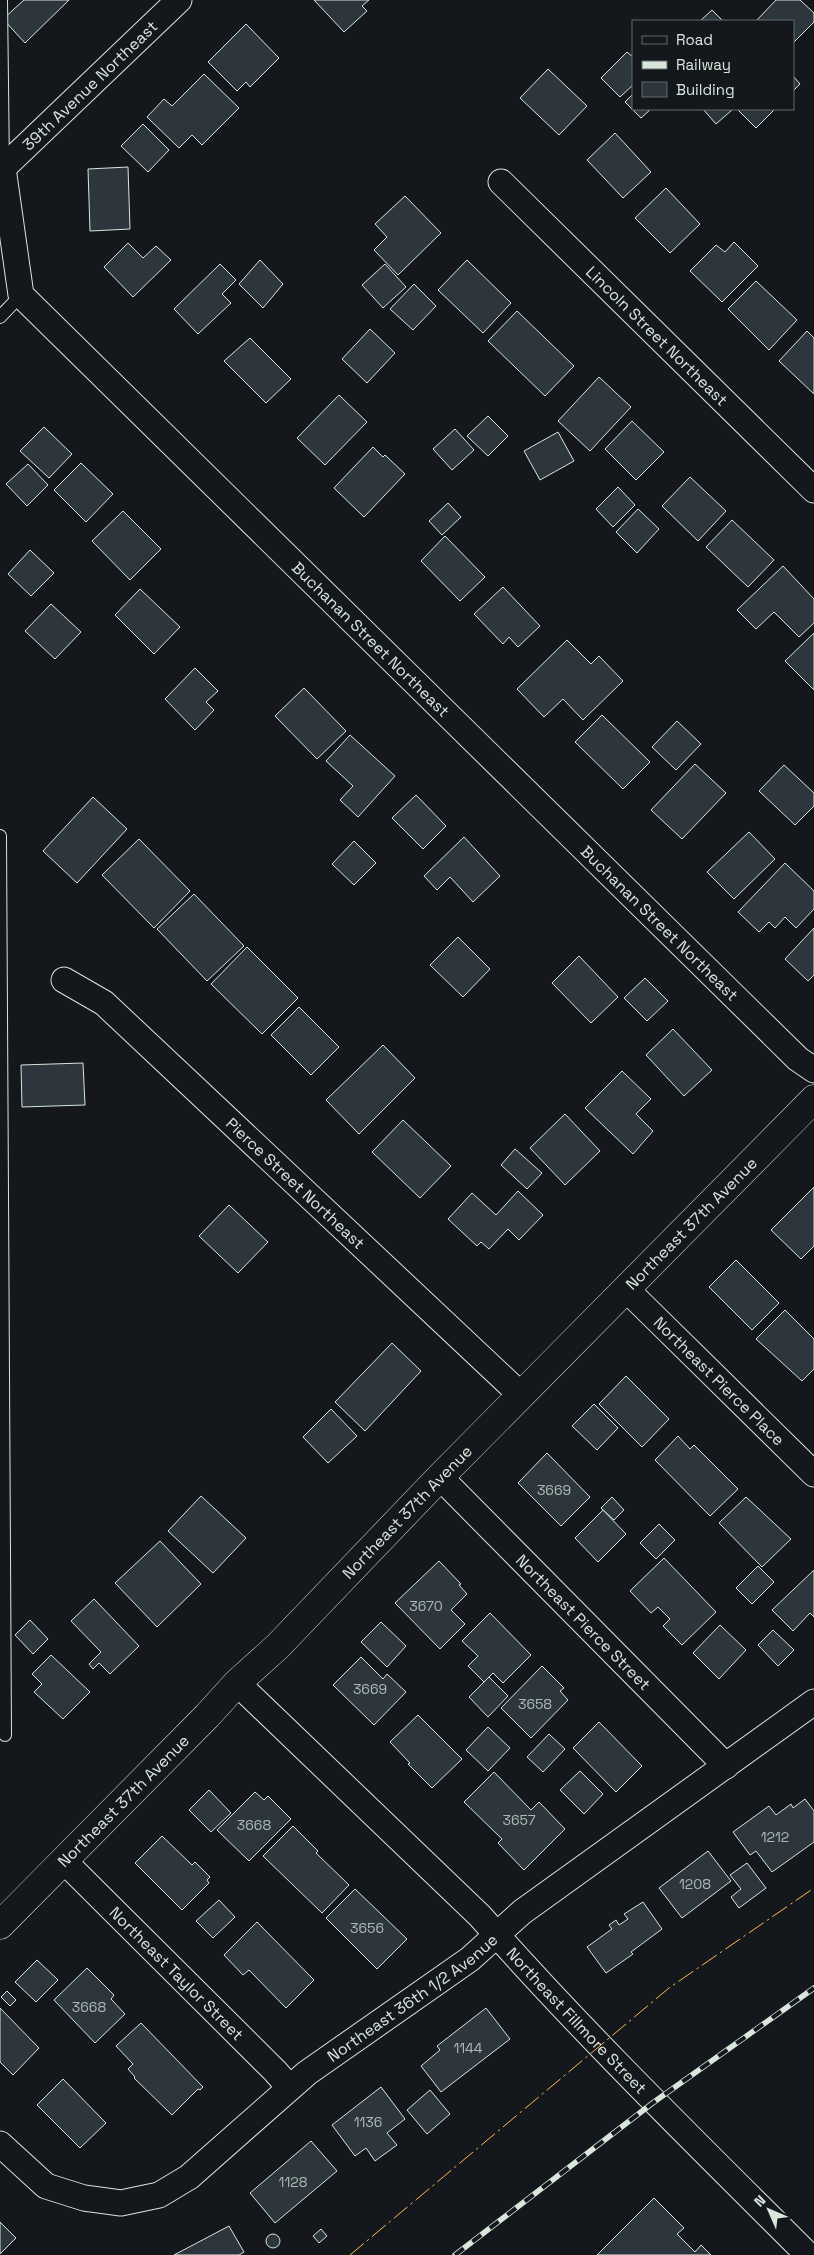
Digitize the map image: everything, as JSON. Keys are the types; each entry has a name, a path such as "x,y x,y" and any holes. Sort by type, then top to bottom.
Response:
{"street":[{"name":"39th Avenue Northeast","path":"2,170 179,0"},
{"path":"2,170 20,294"},
{"name":"Lincoln Street Northeast","path":"501,182 814,490"},
{"name":"Buchanan Street Northeast","path":"20,294 798,1058 814,1070"},
{"name":"Pierce Street Northeast","path":"64,980 104,1003 521,1395"},
{"name":"Northeast 37th Avenue","path":"0,1925 208,1716 237,1683 278,1646 440,1477 814,1099"},
{"name":"Northeast Pierce Place","path":"626,1289 814,1474"},
{"name":"Northeast Pierce Street","path":"440,1477 726,1766"},
{"name":"Northeast Fillmore Street","path":"237,1683 480,1916 654,2102 808,2255"},
{"name":"Northeast 36th 1/2 Avenue","path":"0,2144 46,2186 84,2198 121,2203 159,2195 188,2177 289,2087 470,1959 522,1912 814,1702"},
{"name":"Northeast Taylor Street","path":"64,1861 275,2070 289,2087"}],"lane":[{"path":"0,0 2,170"},
{"path":"0,317 20,294"},
{"path":"0,836 5,1735"}],"building":[{"path":"24,0 69,0 25,43 3,19"},
{"path":"314,0 369,0 362,6 367,11 344,32"},
{"path":"776,0 800,0 814,13 814,22 794,42 794,20 757,20"},
{"path":"712,10 722,20 701,20"},
{"path":"246,24 279,58 250,87 246,82 237,91 208,62"},
{"path":"627,52 632,56 632,86 620,97 601,78"},
{"path":"548,69 587,106 559,135 520,98"},
{"path":"204,74 239,108 202,145 192,135 179,148 147,117 164,99 172,106"},
{"path":"794,77 800,84 794,90"},
{"path":"632,95 632,109 625,102"},
{"path":"633,110 650,110 641,118"},
{"path":"704,110 732,110 716,124"},
{"path":"738,110 774,110 756,128"},
{"path":"143,124 169,150 148,172 121,146"},
{"path":"615,133 651,172 623,198 587,160"},
{"path":"128,167 130,229 90,231 88,169"},
{"path":"666,188 700,224 670,253 635,218"},
{"path":"405,196 441,233 398,275 374,250 387,237 375,224"},
{"path":"734,242 758,266 722,302 690,271 716,245 725,252"},
{"path":"128,243 143,258 156,246 171,260 133,297 104,267"},
{"path":"260,260 283,284 263,308 239,284"},
{"path":"467,260 511,303 483,333 438,290"},
{"path":"220,264 236,280 222,294 231,303 198,334 174,309"},
{"path":"385,264 406,287 383,308 362,285"},
{"path":"756,281 797,320 769,350 728,309"},
{"path":"414,284 436,306 413,330 390,309"},
{"path":"517,311 574,366 545,396 488,341"},
{"path":"370,329 395,353 367,383 342,359"},
{"path":"807,331 814,338 814,394 779,361"},
{"path":"250,338 291,379 266,403 224,361"},
{"path":"599,377 631,407 590,451 558,421"},
{"path":"339,395 367,422 325,465 297,438"},
{"path":"488,416 508,436 488,456 467,436"},
{"path":"632,421 664,452 636,480 605,449"},
{"path":"44,427 72,454 49,478 20,451"},
{"path":"455,429 474,450 452,470 433,449"},
{"path":"558,432 574,461 540,480 524,451"},
{"path":"373,447 383,457 385,455 405,474 364,517 334,488"},
{"path":"81,463 113,494 86,522 54,490"},
{"path":"28,464 48,485 27,506 6,484"},
{"path":"690,477 726,511 698,541 662,506"},
{"path":"618,487 635,505 613,527 596,509"},
{"path":"448,503 461,517 442,535 429,521"},
{"path":"638,509 659,529 637,553 616,532"},
{"path":"123,511 161,549 130,580 92,541"},
{"path":"732,520 774,560 748,587 706,547"},
{"path":"445,536 485,577 460,601 421,561"},
{"path":"30,550 54,573 31,596 8,574"},
{"path":"783,566 814,599 814,623 799,637 774,612 756,629 737,610"},
{"path":"503,587 540,626 518,647 509,637 503,644 474,614"},
{"path":"140,589 180,627 154,654 115,615"},
{"path":"51,604 81,632 55,659 25,631"},
{"path":"814,633 814,690 785,661"},
{"path":"567,640 591,664 599,656 623,681 583,720 563,699 544,717 517,689"},
{"path":"195,668 218,691 206,702 214,710 195,730 165,699"},
{"path":"304,688 346,731 317,759 275,716"},
{"path":"602,715 650,762 623,789 575,742"},
{"path":"677,721 701,744 676,770 652,747"},
{"path":"350,735 395,776 358,817 340,800 353,786 326,761"},
{"path":"695,764 726,793 682,839 651,810"},
{"path":"784,765 814,793 814,806 795,825 759,791"},
{"path":"416,795 446,826 423,849 392,818"},
{"path":"93,797 127,829 77,883 43,851"},
{"path":"749,832 775,859 734,899 707,872"},
{"path":"464,837 500,876 473,902 450,877 437,890 424,876"},
{"path":"139,839 190,891 154,928 102,875"},
{"path":"354,841 376,863 354,885 332,864"},
{"path":"785,863 814,891 814,909 796,928 785,917 775,928 769,922 759,932 738,912"},
{"path":"194,894 244,946 207,981 157,929"},
{"path":"814,928 814,975 808,981 785,959"},
{"path":"458,937 490,969 463,997 430,965"},
{"path":"247,947 298,998 262,1034 211,984"},
{"path":"579,956 618,997 591,1023 552,983"},
{"path":"645,978 668,1001 647,1021 624,998"},
{"path":"299,1007 339,1047 311,1075 271,1035"},
{"path":"673,1029 712,1070 684,1096 646,1055"},
{"path":"383,1045 415,1078 359,1134 326,1100"},
{"path":"83,1063 85,1105 22,1107 21,1065"},
{"path":"622,1071 651,1099 636,1114 653,1131 633,1154 585,1108"},
{"path":"565,1114 600,1151 565,1185 530,1148"},
{"path":"403,1120 451,1166 420,1198 372,1152"},
{"path":"515,1149 542,1173 527,1189 501,1165"},
{"path":"814,1187 814,1246 801,1259 771,1230"},
{"path":"518,1191 543,1215 519,1240 508,1229 489,1249 481,1242 477,1246 448,1219 472,1193 496,1215"},
{"path":"229,1205 268,1242 238,1273 199,1236"},
{"path":"736,1260 779,1303 752,1330 709,1287"},
{"path":"785,1310 814,1339 814,1369 802,1381 756,1339"},
{"path":"392,1343 421,1371 365,1431 335,1402"},
{"path":"626,1376 669,1419 642,1447 599,1404"},
{"path":"594,1404 618,1428 597,1450 572,1426"},
{"path":"331,1409 357,1436 328,1463 303,1437"},
{"path":"678,1436 690,1449 694,1445 738,1489 710,1516 655,1460"},
{"path":"547,1453 590,1497 561,1526 518,1483"},
{"path":"201,1496 246,1538 213,1573 168,1531"},
{"path":"612,1497 624,1510 614,1520 601,1508"},
{"path":"746,1497 791,1539 762,1567 719,1523"},
{"path":"603,1510 626,1534 598,1562 575,1538"},
{"path":"659,1524 675,1540 656,1559 640,1543"},
{"path":"160,1541 201,1584 157,1627 115,1583"},
{"path":"664,1558 716,1612 682,1645 663,1626 670,1619 658,1607 651,1613 630,1591"},
{"path":"439,1561 461,1584 459,1585 467,1594 451,1610 465,1624 440,1649 395,1603"},
{"path":"758,1566 774,1582 752,1604 736,1588"},
{"path":"814,1570 814,1617 810,1613 793,1631 772,1610"},
{"path":"94,1599 139,1646 110,1674 99,1663 93,1669 89,1664 101,1652 71,1621"},
{"path":"490,1613 531,1655 503,1683 493,1673 484,1682 468,1666 478,1656 462,1641"},
{"path":"30,1620 48,1639 33,1654 15,1635"},
{"path":"381,1622 406,1646 387,1667 361,1642"},
{"path":"720,1625 746,1650 719,1679 693,1653"},
{"path":"773,1630 794,1650 778,1666 758,1645"},
{"path":"51,1655 90,1692 63,1719 34,1692 42,1684 32,1674"},
{"path":"361,1657 383,1679 387,1674 406,1692 374,1725 333,1685"},
{"path":"542,1666 564,1688 560,1691 568,1700 531,1738 501,1708"},
{"path":"489,1677 508,1696 488,1717 469,1697"},
{"path":"418,1715 462,1759 432,1788 408,1764 410,1763 390,1742"},
{"path":"599,1722 642,1766 616,1792 573,1748"},
{"path":"488,1727 510,1748 488,1771 466,1750"},
{"path":"549,1734 565,1749 543,1772 527,1757"},
{"path":"580,1771 603,1794 584,1814 560,1790"},
{"path":"494,1772 531,1810 539,1802 565,1829 524,1870 498,1843 502,1839 464,1802"},
{"path":"209,1790 231,1813 211,1832 189,1810"},
{"path":"255,1792 264,1800 268,1796 291,1819 249,1861 217,1830"},
{"path":"805,1799 814,1811 814,1842 772,1872 756,1851 750,1855 733,1832 769,1806 776,1815 791,1804 793,1808"},
{"path":"293,1826 318,1851 316,1853 349,1885 322,1913 263,1856"},
{"path":"162,1836 192,1865 195,1862 210,1877 207,1880 209,1883 182,1910 135,1863"},
{"path":"708,1851 731,1881 682,1918 659,1888"},
{"path":"747,1863 766,1888 739,1908 731,1897 741,1889 730,1875"},
{"path":"355,1889 407,1939 377,1969 326,1918"},
{"path":"219,1900 235,1917 213,1938 196,1921"},
{"path":"643,1902 662,1929 631,1952 633,1954 606,1973 587,1947 612,1929 609,1925 616,1920 619,1925 628,1919 624,1914"},
{"path":"257,1922 314,1980 286,2008 249,1970 243,1975 224,1955"},
{"path":"37,1960 58,1980 36,2002 15,1982"},
{"path":"87,1968 114,1995 111,1999 125,2014 95,2043 54,2000"},
{"path":"7,1991 16,2000 10,2006 1,1997"},
{"path":"0,2008 39,2048 13,2075 0,2062"},
{"path":"486,2008 510,2039 441,2092 421,2066 440,2050 437,2046"},
{"path":"141,2023 203,2087 200,2090 198,2089 172,2115 134,2078 128,2069 133,2064 116,2046"},
{"path":"63,2079 106,2123 80,2148 37,2105"},
{"path":"381,2087 405,2119 387,2133 397,2145 375,2161 366,2148 355,2156 332,2125"},
{"path":"430,2090 450,2114 427,2134 407,2110"},
{"path":"311,2141 337,2171 275,2223 250,2193"},
{"path":"654,2198 684,2228 677,2234 695,2252 701,2245 711,2255 597,2255"},
{"path":"0,2222 16,2238 0,2254"},
{"path":"229,2226 244,2252 239,2255 174,2255"},
{"path":"321,2229 327,2236 319,2243 313,2236"},
{"path":"270,2234 276,2234 280,2241 276,2248 270,2248 266,2244 266,2238"}],"railway":[{"path":"455,2255 654,2102 814,1988"}],"power":[{"path":"350,2255 669,1988 814,1888"}]}
